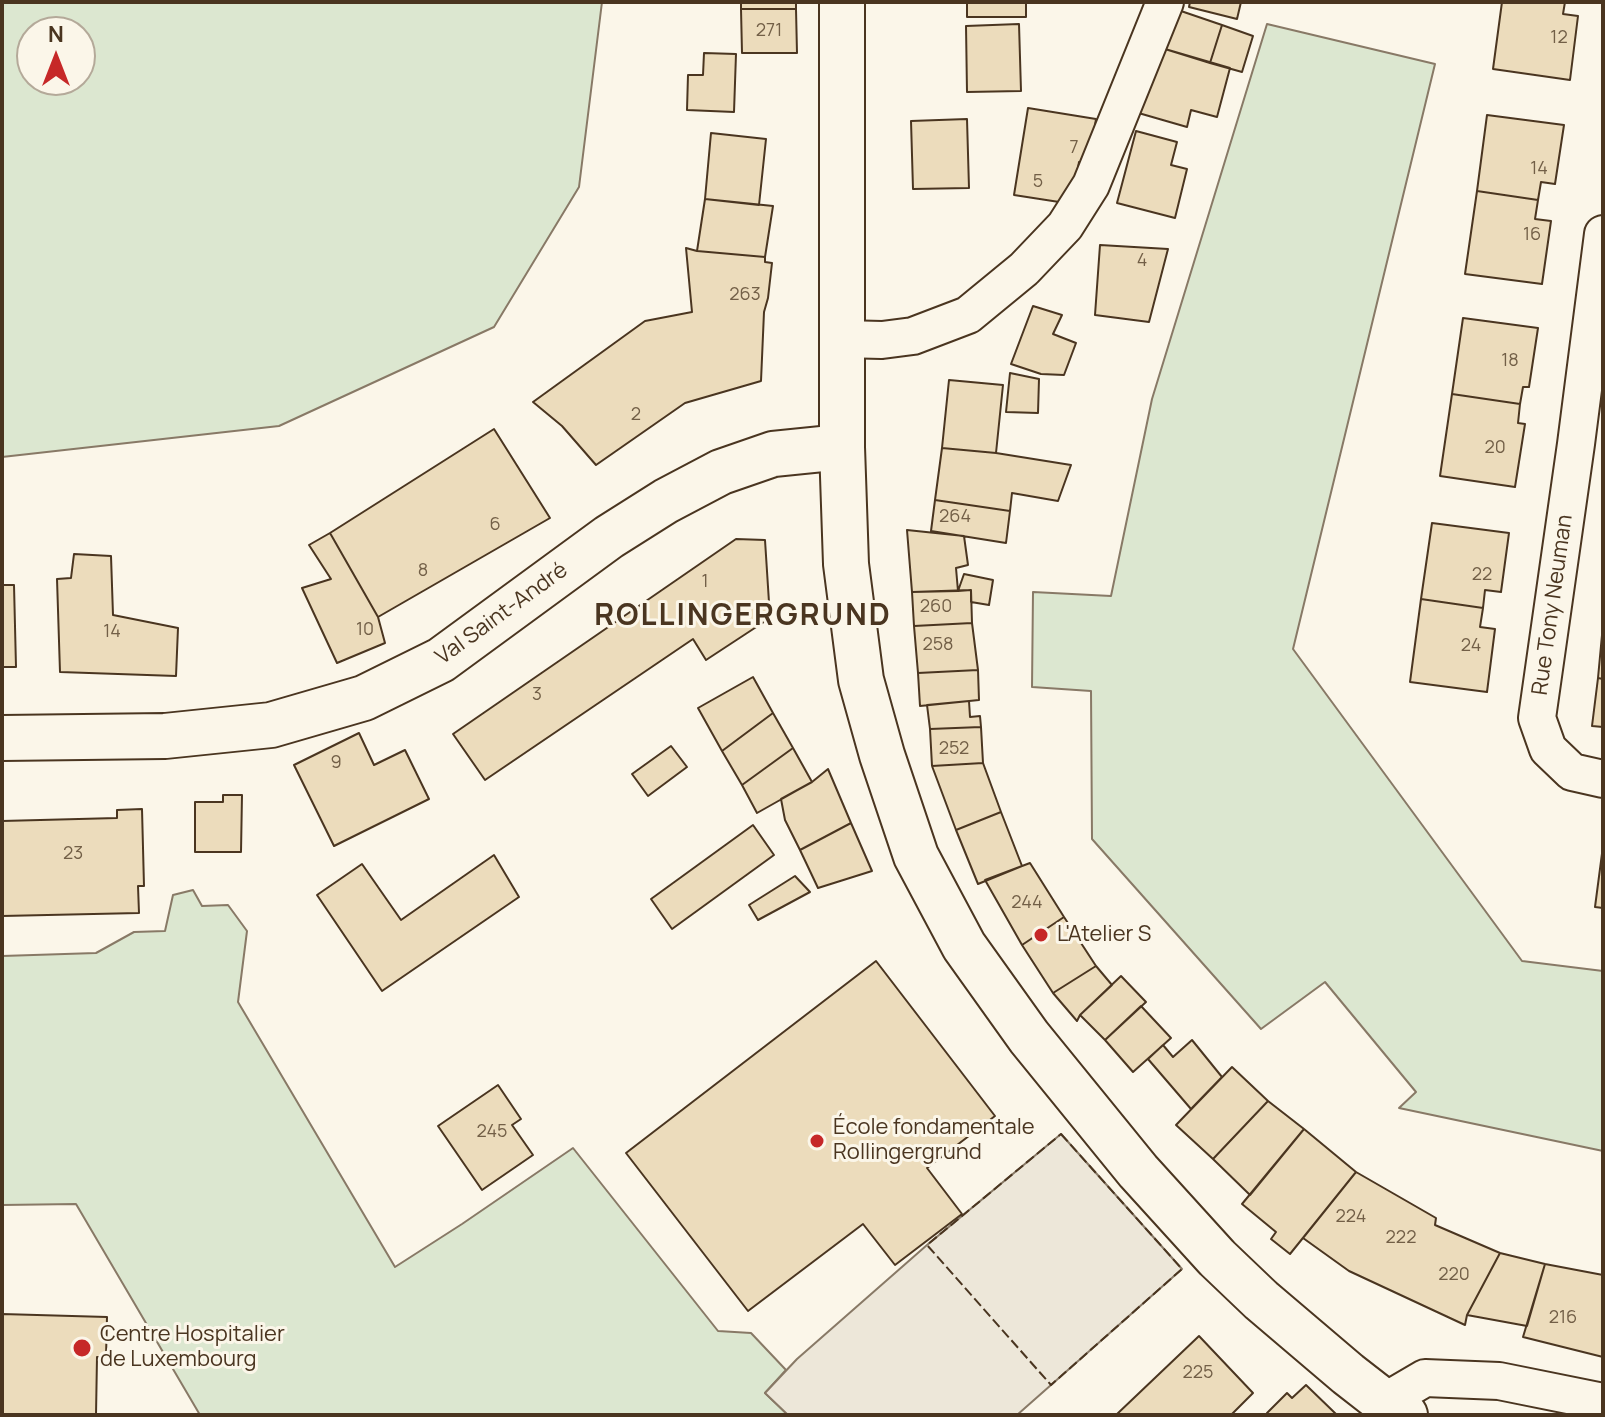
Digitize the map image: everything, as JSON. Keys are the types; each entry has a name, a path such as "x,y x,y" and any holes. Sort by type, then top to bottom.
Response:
{"main road":[{"path":"842,2 842,447 846,564 861,680 916,856 964,946 1029,1037 1138,1171 1217,1258 1261,1300 1395,1408"},
{"name":"Val Saint-André","path":"2,738 165,736 271,725 364,698 441,660 609,537 666,501 721,472 773,454 842,447"}],"street":[{"path":"842,339 882,340 913,336 968,315 1045,248 1065,226 1091,185 1165,2"},
{"name":"Rue Tony Neuman","path":"1603,234 1590,444 1537,718 1548,749 1572,772 1603,779"},
{"path":"1395,1408 1425,1378 1499,1381 1603,1402"}],"green space":[{"path":"2,2 602,2 579,187 494,327 279,426 2,457"},
{"path":"1267,24 1435,64 1293,649 1522,961 1603,971 1603,1151 1399,1108 1416,1092 1325,982 1261,1029 1092,839 1091,691 1032,687 1033,592 1111,596 1152,399"},
{"path":"193,890 202,906 228,905 247,931 238,1002 395,1267 573,1148 718,1331 751,1333 786,1370 765,1393 788,1415 200,1415 76,1204 2,1205 2,956 96,953 134,932 165,931 173,895"}],"shaded area":[{"path":"1061,1134 1182,1269 1017,1415 788,1415 765,1393 797,1359 927,1245"}],"building":[{"path":"741,2 796,2 796,9 741,9"},
{"path":"967,2 1026,2 1026,17 967,17"},
{"path":"1190,2 1241,2 1237,19 1189,7"},
{"path":"1502,2 1565,2 1563,14 1578,16 1570,80 1493,69"},
{"path":"741,9 796,9 797,53 742,53"},
{"path":"1178,10 1222,25 1210,63 1165,49"},
{"path":"1019,24 1021,91 967,92 966,26"},
{"path":"1222,25 1253,36 1242,72 1210,63"},
{"path":"1165,49 1230,68 1217,117 1191,110 1187,127 1135,112"},
{"path":"704,53 736,54 734,112 687,110 688,75 703,75"},
{"path":"1028,108 1096,119 1089,164 1079,162 1072,204 1014,195"},
{"path":"1487,115 1564,125 1555,184 1541,182 1538,200 1477,191"},
{"path":"967,119 969,188 913,189 911,121"},
{"path":"1136,131 1177,142 1171,165 1187,169 1175,218 1117,203"},
{"path":"711,133 766,139 759,205 705,199"},
{"path":"1477,191 1538,200 1535,219 1551,221 1542,284 1465,274"},
{"path":"705,199 773,206 765,257 697,251"},
{"path":"1100,245 1168,249 1149,322 1095,315"},
{"path":"686,248 765,257 765,262 772,263 764,312 761,381 685,403 596,465 562,426 533,402 645,321 692,312"},
{"path":"1033,306 1062,315 1053,334 1076,343 1064,375 1041,374 1011,364"},
{"path":"1463,318 1538,328 1529,387 1523,387 1520,404 1452,394"},
{"path":"1010,373 1039,379 1038,413 1006,412"},
{"path":"949,380 1003,385 996,453 942,448"},
{"path":"1452,394 1520,404 1518,423 1525,424 1515,487 1440,476"},
{"path":"494,429 550,518 378,617 330,533"},
{"path":"942,448 1071,465 1058,501 1012,493 1010,511 935,500"},
{"path":"935,500 1010,511 1006,543 931,531"},
{"path":"1432,523 1509,533 1501,592 1485,590 1483,608 1421,599"},
{"path":"907,530 964,536 968,565 956,568 958,591 912,592"},
{"path":"330,533 378,617 385,643 337,663 302,588 331,579 309,545"},
{"path":"736,539 765,540 770,618 706,660 693,639 485,780 453,734"},
{"path":"74,554 111,556 113,615 178,628 176,676 60,672 57,579 71,578"},
{"path":"964,574 993,580 989,605 971,602 971,590 958,591"},
{"path":"2,585 14,585 16,667 2,667"},
{"path":"971,590 972,623 914,626 912,592"},
{"path":"1421,599 1483,608 1480,627 1495,629 1487,692 1410,682"},
{"path":"972,623 978,670 918,673 914,626"},
{"path":"1603,636 1603,679 1598,678"},
{"path":"978,670 979,700 920,706 918,673"},
{"path":"753,677 773,713 722,751 698,708"},
{"path":"1598,678 1603,679 1603,727 1592,726"},
{"path":"969,701 970,717 980,716 981,727 930,729 927,705"},
{"path":"773,713 793,748 742,785 722,751"},
{"path":"981,727 983,763 932,766 930,729"},
{"path":"359,733 374,765 405,750 429,799 334,846 294,765"},
{"path":"671,746 687,767 648,796 632,774"},
{"path":"793,748 812,782 757,813 742,785"},
{"path":"983,763 1001,812 956,830 932,766"},
{"path":"828,769 851,823 800,850 785,820 781,799"},
{"path":"223,795 242,795 241,852 195,852 195,802 223,802"},
{"path":"142,809 144,886 138,886 139,913 2,916 2,821 117,818 117,810"},
{"path":"1001,812 1022,866 978,884 956,830"},
{"path":"851,823 872,871 818,888 800,850"},
{"path":"753,825 774,855 672,929 651,899"},
{"path":"1603,846 1603,908 1595,907"},
{"path":"494,855 519,897 382,991 317,895 362,864 401,920"},
{"path":"1030,863 1064,917 1022,945 985,880"},
{"path":"795,876 810,892 758,920 749,905"},
{"path":"1064,917 1096,966 1053,993 1022,945"},
{"path":"876,961 995,1116 927,1168 962,1214 895,1265 863,1224 748,1311 626,1153"},
{"path":"1096,966 1112,985 1077,1021 1053,993"},
{"path":"1121,976 1146,1002 1105,1040 1080,1015"},
{"path":"1141,1006 1171,1038 1133,1072 1105,1040"},
{"path":"1192,1040 1222,1077 1191,1109 1148,1059 1163,1045 1173,1057"},
{"path":"1232,1067 1268,1101 1213,1159 1176,1125"},
{"path":"498,1085 521,1119 512,1125 533,1155 482,1190 438,1126"},
{"path":"1268,1101 1304,1129 1250,1195 1213,1159"},
{"path":"1304,1129 1356,1172 1290,1254 1271,1239 1276,1232 1242,1204"},
{"path":"1356,1172 1436,1218 1435,1225 1500,1253 1467,1315 1465,1325 1349,1271 1303,1238"},
{"path":"1500,1253 1545,1264 1527,1326 1467,1315"},
{"path":"1545,1264 1603,1275 1603,1357 1523,1337"},
{"path":"2,1314 107,1317 106,1357 97,1357 96,1415 2,1415"},
{"path":"1199,1336 1253,1393 1231,1415 1116,1415"},
{"path":"1306,1385 1337,1415 1267,1413 1287,1393 1292,1398"}],"fence":[{"path":"1061,1134 1182,1269 1051,1385 927,1245 1061,1134"}],"place":[{"name":"L'Atelier S","path":"1041,935"},
{"name":"École fondamentale Rollingergrund","path":"817,1141"},
{"name":"Centre Hospitalier de Luxembourg","path":"82,1348"}],"district":[{"name":"ROLLINGERGRUND","path":"743,617"}]}
